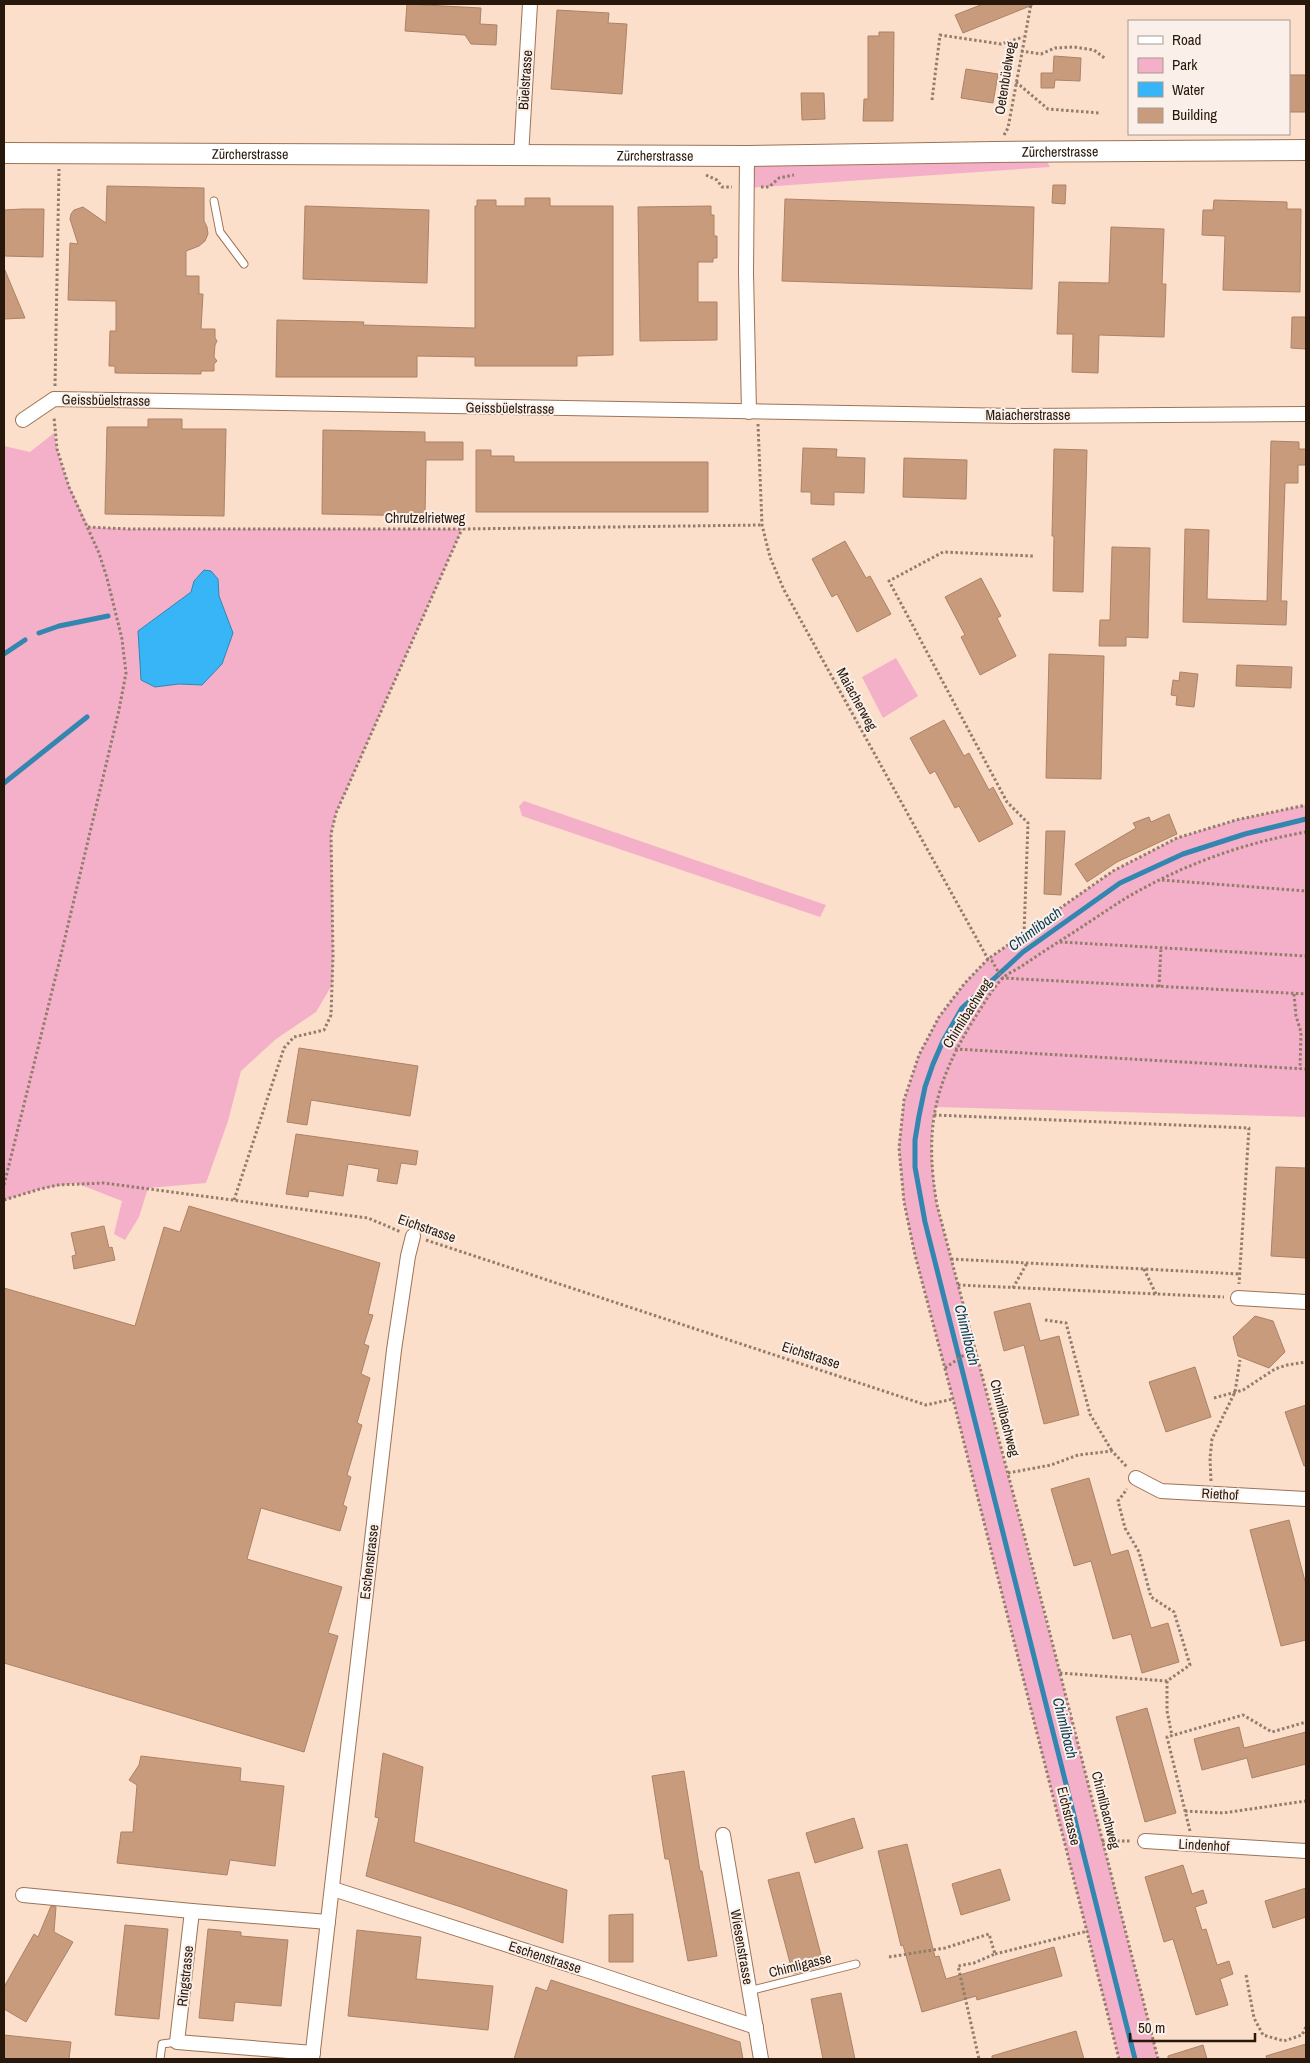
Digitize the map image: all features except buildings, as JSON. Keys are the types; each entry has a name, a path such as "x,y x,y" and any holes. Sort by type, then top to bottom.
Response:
{"main road":[{"name":"Zürcherstrasse","path":"4,153 747,156 1306,150"}],"street":[{"name":"Büelstrasse","path":"521,156 530,4"},
{"path":"747,156 746,272 749,412"},
{"name":"Geissbüelstrasse","path":"22,420 54,399 749,412"},
{"name":"Maiacherstrasse","path":"749,412 1024,416 1306,414"},
{"name":"Eschenstrasse","path":"312,2056 333,1889 394,1350 408,1256 413,1236"},
{"path":"1238,1298 1306,1302"},
{"name":"Riethof","path":"1136,1478 1162,1491 1306,1499"},
{"name":"Wiesenstrasse","path":"723,1835 761,2059"},
{"name":"Lindenhof","path":"1146,1841 1306,1851"},
{"name":"Eschenstrasse","path":"333,1889 756,2027"},
{"path":"23,1895 328,1922"},
{"name":"Ringstrasse","path":"177,2042 192,1911"},
{"path":"177,2042 312,2056"}],"lane":[{"path":"214,201 220,232 244,264"},
{"name":"Chimligasse","path":"749,1991 856,1964"},
{"path":"160,2059 162,2044 177,2042"}],"path":[{"name":"Oetenbüelweg","path":"994,152 1008,128 1023,37 1031,4"},
{"path":"932,100 940,35 1002,44 1023,37"},
{"path":"1021,51 1041,54 1054,48 1074,47 1094,50 1106,59"},
{"path":"1016,82 1048,109 1100,113"},
{"path":"4,1185 59,963 119,710 126,673 123,648 107,578 88,527 69,487 54,433 59,168"},
{"path":"702,173 717,180 722,187 747,188"},
{"name":"Maiacherweg","path":"749,412 758,424 762,525 770,557 784,590 988,959"},
{"name":"Chrutzelrietweg","path":"88,527 128,529 462,529 762,525"},
{"path":"234,1200 284,1048 294,1037 324,1030 331,1015 333,956 331,834 336,812 462,529"},
{"path":"1024,934 1028,823 1007,802 889,581 943,552 1033,556"},
{"path":"954,1400 915,1255 904,1202 899,1148 904,1100 919,1055 939,1017 964,984 988,959 1113,871 1177,838 1236,820 1306,805"},
{"name":"Chimlibachweg","path":"1158,2059 1060,1673 937,1205 932,1178 931,1150 934,1115 946,1070 955,1049 1002,978 1126,898 1160,880 1196,863 1234,849 1282,836 1306,832"},
{"path":"1160,880 1306,891"},
{"path":"1059,942 1306,956"},
{"path":"1159,987 1161,948"},
{"path":"988,959 992,961 1002,978 1306,994"},
{"path":"1294,994 1296,1016 1301,1032 1300,1069"},
{"path":"955,1049 1306,1069"},
{"path":"934,1115 1249,1128 1238,1298 958,1285"},
{"name":"Eichstrasse","path":"4,1200 40,1188 58,1185 104,1183 368,1218 398,1232 926,1405 954,1400 1119,2059"},
{"path":"951,1259 1240,1274"},
{"path":"1013,1288 1027,1263"},
{"path":"1144,1269 1156,1294"},
{"path":"1044,1320 1066,1323 1090,1414 1112,1451 1136,1478 1118,1501 1125,1528 1139,1552 1151,1598 1174,1612 1190,1665 1167,1681 1060,1673"},
{"path":"945,1368 974,1348"},
{"path":"1211,1494 1210,1458 1212,1439 1235,1392 1240,1360"},
{"path":"1214,1398 1243,1390 1275,1369 1306,1362"},
{"path":"1008,1473 1051,1466 1078,1455 1112,1451"},
{"path":"1167,1681 1167,1711 1172,1736"},
{"path":"1194,1844 1167,1737 1242,1715 1272,1732 1306,1722"},
{"path":"1185,1811 1223,1813 1306,1801"},
{"path":"1102,1841 1146,1841"},
{"path":"979,2059 958,1966 974,1963 995,1954 1088,1931"},
{"path":"889,1957 945,1948 989,1934 995,1954"},
{"path":"1246,1975 1254,2018 1263,2035 1284,2041 1302,2035 1306,2026"}],"green space":[{"path":"1041,151 1050,167 747,188 747,156"},
{"path":"54,433 63,470 89,527 128,529 462,529 336,813 331,834 332,985 316,1012 276,1039 241,1071 228,1121 206,1183 148,1188 139,1217 125,1240 114,1234 122,1201 76,1183 40,1189 4,1200 4,446 30,452","holes":["218,579 219,596 233,633 202,685 179,684 156,687 138,631 191,592 194,581"]},
{"path":"896,658 918,696 883,718 862,677"},
{"path":"524,801 826,905 820,917 522,816 519,806"},
{"path":"1306,805 1306,1117 936,1107 933,1119 931,1144 937,1205 1060,1673 1158,2059 1119,2059 915,1255 904,1202 899,1148 904,1100 919,1055 939,1017 964,984 988,959 1113,871 1177,838 1236,820"}],"water":[{"path":"204,570 211,571 218,579 219,596 233,633 222,664 202,685 179,684 155,687 141,680 138,631 191,592 194,581"}],"waterway":[{"path":"39,633 59,626 108,616"},
{"path":"4,654 25,640"},
{"path":"4,783 87,717"},
{"name":"Chimlibach","path":"1135,2059 925,1222 915,1167 915,1140 925,1087 943,1041 962,1008 1023,952 1120,883 1183,854 1245,834 1306,819"}]}
